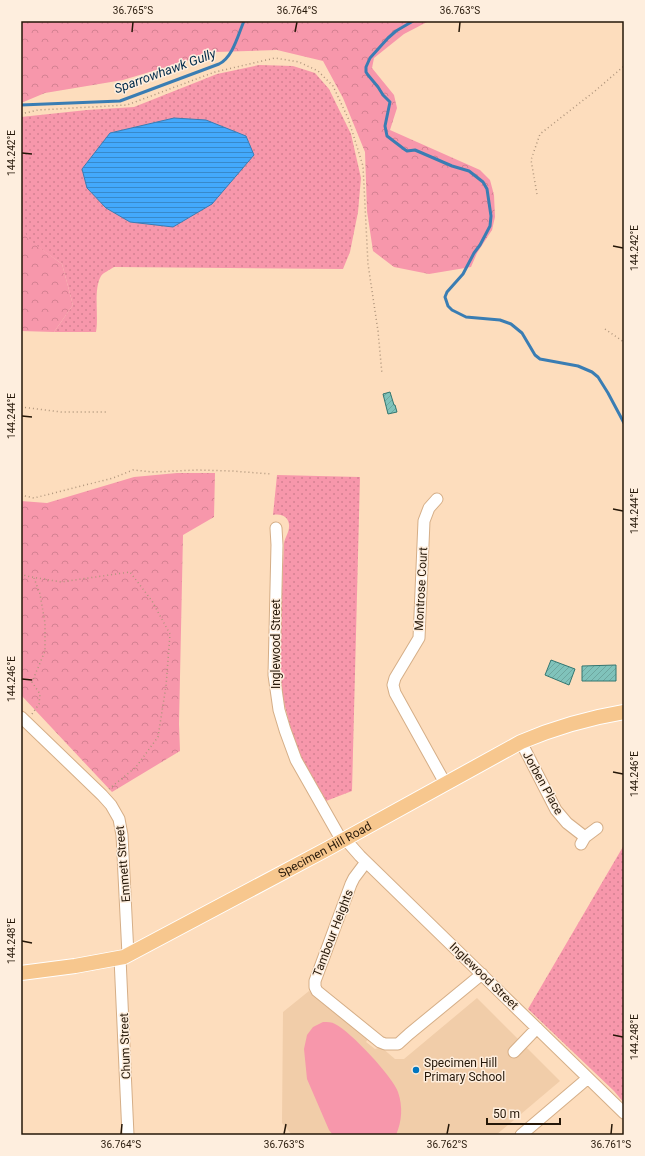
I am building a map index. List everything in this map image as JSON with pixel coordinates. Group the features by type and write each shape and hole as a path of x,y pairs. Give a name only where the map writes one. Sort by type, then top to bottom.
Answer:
{"main road":[{"name":"Specimen Hill Road","path":"21,973 75,966 124,956 344,840 521,742 547,731 593,717 624,712"}],"street":[{"name":"Montrose Court","path":"436,499 429,508 424,521 419,638 395,678 393,685 395,693 445,783"},
{"name":"Inglewood Street","path":"276,528 277,545 274,675 279,710 296,760 344,840 624,1113"},
{"name":"Emmett Street","path":"23,719 102,795 111,805 119,819 122,834 124,956"},
{"name":"Jorben Place","path":"521,742 556,810 567,823 583,840 598,828"},
{"name":"Tambour Heights","path":"366,862 351,884 315,981 317,991 380,1042 385,1044 398,1044 482,974"},
{"name":"Chum Street","path":"124,956 128,1135"},
{"path":"514,1052 537,1028"},
{"path":"521,1135 588,1078"}],"path":[{"path":"21,114 38,110 128,105 215,72 275,58 299,62 318,71 333,86 348,118 363,166 368,264 378,331 382,374"},
{"path":"537,194 531,160 540,134 624,66"},
{"path":"605,329 624,342"},
{"path":"21,407 61,412 108,412"},
{"path":"21,495 34,498 113,478 133,470 153,472 218,470 271,474"},
{"path":"21,573 26,576 62,582 130,572 152,601 170,634 166,686 158,737 136,767 102,795"},
{"path":"23,719 39,704 40,694 32,682 45,650 45,623 40,594 33,577"}],"shaded area":[{"name":"Specimen Hill Primary School","path":"309,991 368,1039 366,1042 375,1049 381,1047 395,1059 404,1059 477,998 560,1081 496,1135 292,1135 282,1123 283,1012"}],"green space":[{"path":"21,21 429,21 404,34 374,58 372,68 394,95 397,108 390,130 480,170 490,180 494,195 495,217 492,230 477,253 471,267 429,274 394,267 373,251 367,211 365,152 343,98 323,61 277,50 216,52 123,80 45,93 21,103"},
{"path":"259,65 293,66 315,73 329,89 351,134 361,178 358,212 350,252 343,269 114,267 101,276 97,288 96,332 54,332 73,305 62,264 27,239 21,223 21,117 134,107 217,74"},
{"path":"21,223 28,239 62,264 73,305 54,332 21,331"},
{"path":"177,473 215,473 214,517 183,535 179,724 180,751 112,792 21,695 21,501 47,503 134,477"},
{"path":"277,475 360,477 352,791 326,801 307,770 295,745 282,695 279,661 284,543 289,524 284,516 273,515"},
{"path":"624,845 624,1103 614,1091 528,1009"},
{"path":"323,1022 334,1023 350,1035 380,1066 394,1085 400,1098 401,1109 401,1119 396,1135 333,1135 329,1130 307,1079 304,1049 307,1035 313,1027"}],"water":[{"path":"174,118 206,120 246,136 254,155 212,204 173,227 130,222 106,208 87,188 82,169 110,133"}],"building":[{"path":"390,392 397,412 388,414 383,394"},
{"path":"551,660 575,669 569,685 545,675"},
{"path":"616,665 616,681 582,681 582,666"}],"waterway":[{"name":"Sparrowhawk Gully","path":"21,105 120,101 219,64 224,61 231,51 244,21"},
{"name":"Sparrowhawk Gully","path":"413,21 396,31 388,38 370,58 366,67 366,72 368,75 390,102 385,126 387,136 407,151 415,150 452,166 469,171 483,182 487,189 491,216 490,226 480,245 463,274 447,292 445,297 448,306 452,310 466,317 500,320 511,324 522,333 535,355 540,359 578,366 592,372 598,377 624,423"}],"place":[{"name":"Specimen Hill Primary School","path":"416,1070"}]}
